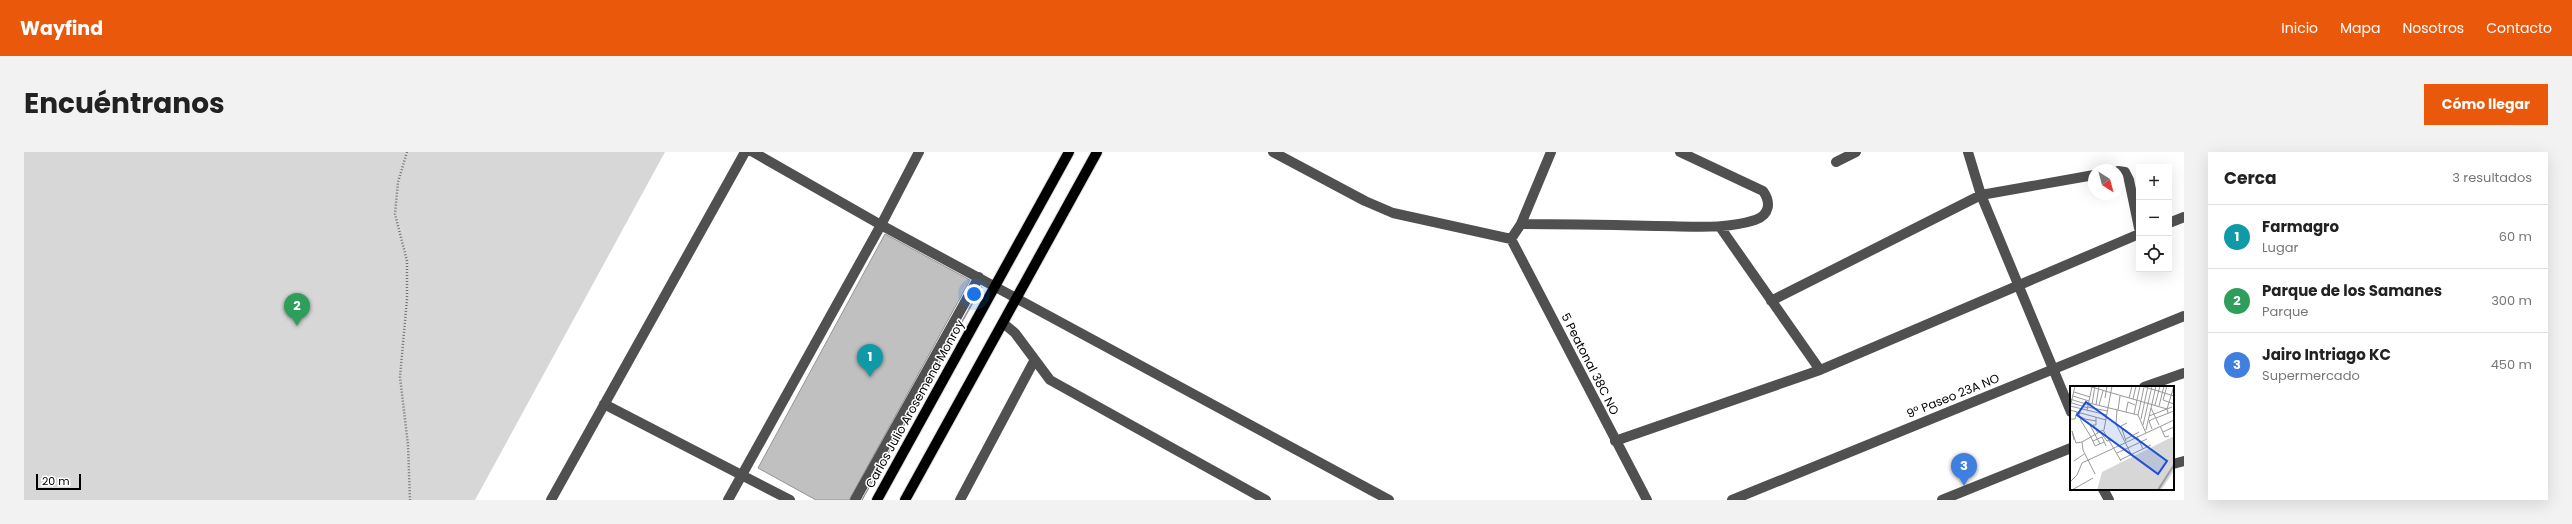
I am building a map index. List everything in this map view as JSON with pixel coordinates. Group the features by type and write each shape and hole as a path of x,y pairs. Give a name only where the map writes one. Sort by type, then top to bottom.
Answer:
{"main road":[{"name":"Carlos Julio Arosemena Monroy","path":"877,500 1070,152"},
{"path":"905,500 1097,152"}],"street":[{"path":"551,500 745,152"},
{"path":"753,152 881,225 1389,500"},
{"path":"728,500 881,225 919,152"},
{"path":"1273,152 1365,201 1393,213 1511,239 1521,224 1550,152"},
{"path":"1521,224 1720,227 1756,220 1764,214 1769,206 1768,198 1763,191 1680,152"},
{"path":"1836,162 1856,152"},
{"path":"1968,152 1981,195 2070,410"},
{"path":"2124,172 2129,180 2136,214"},
{"path":"1771,301 1981,195 2088,176"},
{"path":"2172,222 2184,217"},
{"path":"1720,227 1820,370"},
{"path":"1615,441 1820,370 2018,284 2136,235"},
{"name":"5 Peatonal 38C NO","path":"1511,239 1647,500"},
{"path":"855,500 979,277"},
{"name":"9º Paseo 23A NO","path":"1732,500 2184,316"},
{"path":"1003,323 1015,333 1034,361 1050,380 1266,500"},
{"path":"960,500 1034,361"},
{"path":"2147,386 2184,373"},
{"path":"604,404 790,500"},
{"path":"1942,500 2070,448"},
{"path":"2174,464 2184,461"},
{"path":"2103,490 2108,500"}],"path":[{"path":"407,152 398,182 395,214 407,261 407,299 400,378 408,445 410,500"}],"shaded area":[{"path":"24,152 665,152 475,500 24,500"}],"building":[{"path":"885,234 970,280 849,500 816,500 758,468"},
{"path":"981,287 982,287 862,500"}],"place":[{"name":"Parque de los Samanes","path":"297,326"},
{"name":"Farmagro","path":"870,377"},
{"name":"Jairo Intriago KC","path":"1964,486"}]}
